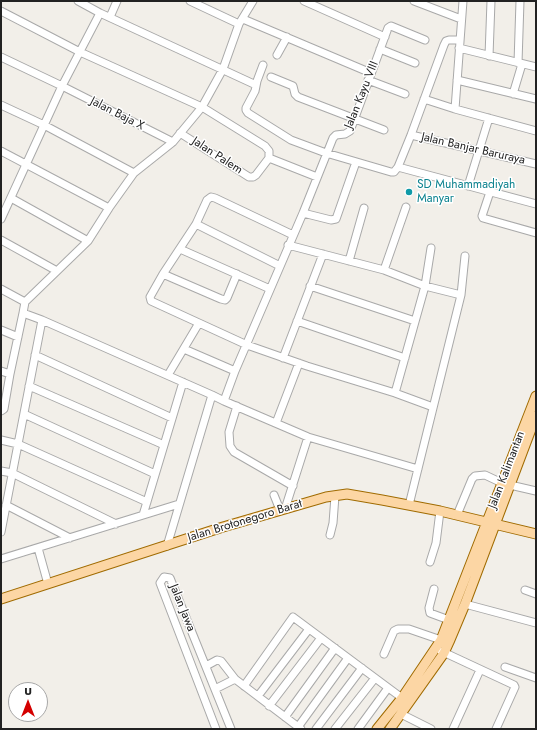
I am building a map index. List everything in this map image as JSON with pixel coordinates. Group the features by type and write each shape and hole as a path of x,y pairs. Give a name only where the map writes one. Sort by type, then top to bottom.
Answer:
{"main road":[{"name":"Jalan Kalimantan","path":"491,523 534,415 536,396"},
{"name":"Jalan Brotonegoro Barat","path":"1,599 282,510 326,497 346,494 457,514 536,534"},
{"path":"390,729 440,651 466,604 491,523"},
{"path":"378,729 440,651 441,640 491,523"}],"street":[{"path":"78,1 100,13 256,85"},
{"path":"110,17 117,1"},
{"path":"190,1 287,37 405,94"},
{"path":"1,411 4,409 25,302 88,241 134,173 173,142 202,107 223,69 241,21 254,1"},
{"path":"304,1 385,37"},
{"path":"414,1 461,19"},
{"path":"455,109 463,1"},
{"path":"489,56 491,1"},
{"path":"514,94 520,64 520,1"},
{"path":"1,10 80,52 202,107 265,146 269,151 269,158 316,177"},
{"path":"1,220 4,205 11,198 62,86 100,13"},
{"name":"Jalan Kayu VIII","path":"224,401 235,371 303,213 326,153 336,135 348,133 390,26 425,40"},
{"path":"277,55 287,37"},
{"path":"263,65 255,90 246,108 248,113 291,140 326,153 391,172 394,172 398,167 446,41 460,44 489,56 536,67"},
{"path":"380,49 415,63"},
{"name":"Jalan Baja X","path":"1,57 173,142"},
{"path":"271,77 293,86 296,95 384,130"},
{"path":"457,80 536,99"},
{"path":"424,99 536,131"},
{"path":"1,105 44,125 134,173"},
{"path":"468,186 489,118"},
{"name":"Jalan Palem","path":"180,133 249,177 256,175 269,158"},
{"name":"Jalan Banjar Baruraya","path":"411,134 536,164"},
{"path":"1,151 109,208"},
{"path":"303,213 330,220 338,218 356,162"},
{"path":"398,167 536,204"},
{"path":"490,192 483,218 536,232"},
{"path":"293,235 211,197 207,200 196,224 150,297 151,301 247,345 283,358 395,393 433,407"},
{"path":"11,198 88,241"},
{"path":"384,270 406,207"},
{"path":"349,261 364,208"},
{"path":"196,224 280,266"},
{"path":"1,240 57,271"},
{"path":"288,245 384,270 425,286 461,294"},
{"path":"395,393 425,286 431,248"},
{"path":"180,249 270,289"},
{"path":"283,358 323,254"},
{"path":"409,505 461,294 465,256"},
{"path":"164,274 224,300 227,298 237,274"},
{"path":"310,286 415,321"},
{"path":"1,289 25,302"},
{"path":"23,313 308,437 418,469"},
{"path":"1,532 5,502 42,320"},
{"path":"297,321 405,358"},
{"path":"168,375 199,323"},
{"path":"1,330 18,337"},
{"path":"184,349 235,371"},
{"path":"35,355 172,418"},
{"path":"276,423 299,363"},
{"path":"1,371 10,374"},
{"path":"143,515 183,382"},
{"path":"29,386 164,445"},
{"path":"167,546 212,395"},
{"path":"237,406 229,432 230,446 234,452 293,486"},
{"path":"24,414 156,474"},
{"path":"282,510 293,486 308,437"},
{"path":"1,440 18,444 147,502"},
{"path":"1,471 12,473 116,524"},
{"path":"457,514 472,479 475,476 485,476 506,484 536,491"},
{"path":"274,495 282,510"},
{"path":"330,535 333,523 335,496"},
{"path":"5,502 70,538"},
{"path":"1,560 179,504"},
{"path":"430,562 436,543 440,511"},
{"path":"38,548 48,584"},
{"name":"Jalan Jawa","path":"216,729 160,583 164,577 170,578 231,729"},
{"path":"434,589 429,608 430,613 449,620"},
{"path":"525,590 536,594"},
{"path":"466,604 536,622"},
{"path":"244,686 292,617 402,698"},
{"path":"258,696 309,629"},
{"path":"384,654 394,631 398,629 409,629 441,640"},
{"path":"269,706 321,638"},
{"path":"284,717 335,648"},
{"path":"440,651 514,684 515,687 496,729"},
{"path":"196,678 216,660 221,661 235,679 299,728 348,658"},
{"path":"505,667 536,678"},
{"path":"316,729 362,668"},
{"path":"453,729 480,670"},
{"path":"335,729 375,678"},
{"path":"215,689 235,679"},
{"path":"358,729 388,688"},
{"path":"401,714 431,729"}],"place":[{"name":"SD Muhammadiyah Manyar","path":"409,192"}]}
